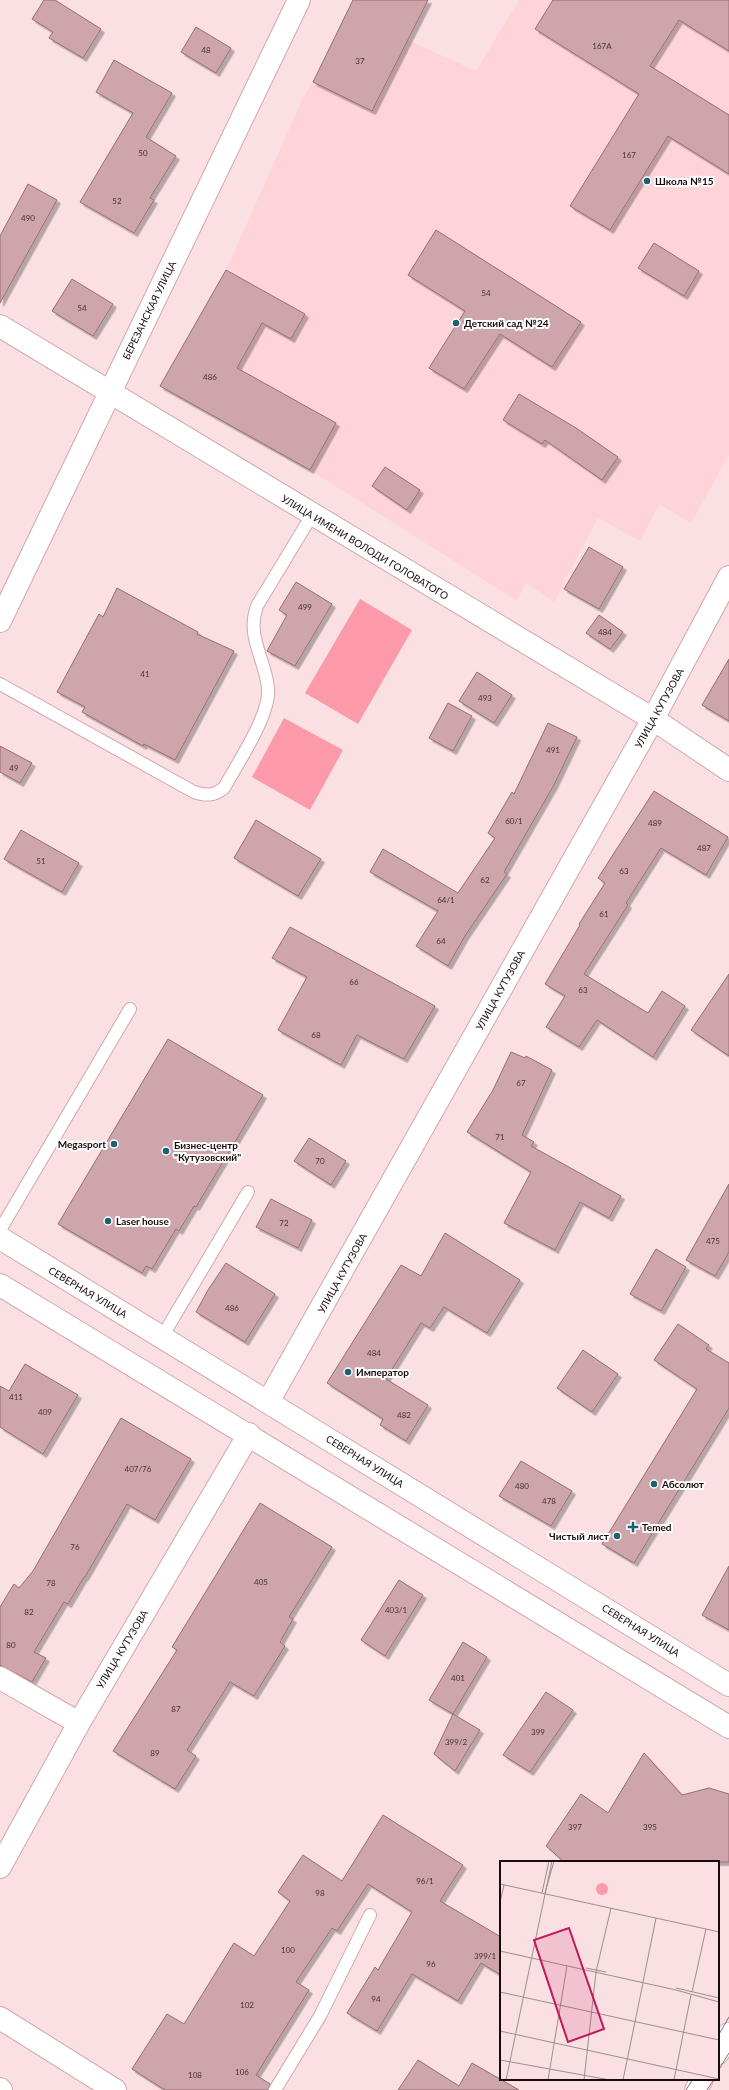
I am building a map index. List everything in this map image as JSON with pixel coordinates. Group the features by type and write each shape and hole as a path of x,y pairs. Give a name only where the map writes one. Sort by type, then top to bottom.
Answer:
{"street":[{"name":"БЕРЕЗАНСКАЯ УЛИЦА","path":"0,621 299,0"},
{"name":"УЛИЦА ИМЕНИ ВОЛОДИ ГОЛОВАТОГО","path":"0,326 653,719 729,770"},
{"name":"УЛИЦА КУТУЗОВА","path":"268,1402 653,719 729,577"},
{"name":"СЕВЕРНАЯ УЛИЦА","path":"0,1238 729,1685"},
{"path":"0,1285 249,1434 729,1727"},
{"name":"УЛИЦА КУТУЗОВА","path":"0,1867 79,1723 249,1434"},
{"path":"0,1678 79,1723"},
{"path":"0,2018 115,2090"},
{"path":"696,2090 701,2080"}],"lane":[{"path":"0,684 194,792 211,795 218,792 224,788 260,723 268,703 268,689 252,628 256,611 312,515"},
{"path":"0,1230 130,1009"},
{"path":"162,1337 248,1192"},
{"path":"275,2090 320,2016 370,1915"}],"shaded area":[{"name":"Детский сад №24","path":"519,0 729,0 729,455 691,523 659,504 640,541 598,518 554,602 526,583 517,601 310,470 160,387 226,270 303,98 313,82 372,111 408,40 476,71"},
{"path":"360,599 412,630 358,724 305,693"},
{"path":"284,718 343,750 310,810 252,777"}],"building":[{"path":"44,0 55,0 101,29 83,58 49,38 53,32 32,19"},
{"path":"353,0 428,0 372,111 313,82"},
{"path":"553,0 729,0 729,51 679,20 650,66 729,115 729,174 668,136 610,230 570,206 639,94 535,29"},
{"path":"196,27 231,48 216,73 181,52"},
{"path":"114,60 172,93 146,137 176,156 150,198 154,200 134,233 80,202 133,113 96,92"},
{"path":"28,184 57,200 0,303 0,236"},
{"path":"436,230 581,322 552,367 500,334 464,389 429,368 465,311 408,275"},
{"path":"654,243 699,271 684,296 638,268"},
{"path":"226,270 305,314 291,339 262,323 237,368 336,423 310,470 160,386"},
{"path":"72,279 113,304 93,336 52,311"},
{"path":"519,394 576,428 618,457 602,480 545,440 542,444 503,420"},
{"path":"385,467 420,490 407,510 372,486"},
{"path":"589,547 623,567 599,609 564,589"},
{"path":"296,582 332,604 295,666 267,651 287,615 279,610"},
{"path":"117,588 198,632 197,634 234,651 175,760 144,744 143,746 82,712 85,707 57,692 99,614 103,617"},
{"path":"599,615 623,632 610,649 586,633"},
{"path":"729,659 729,721 702,705"},
{"path":"477,672 512,695 494,723 459,701"},
{"path":"448,703 472,716 453,751 429,738"},
{"path":"548,723 577,737 554,785 504,872 507,874 465,936 448,966 416,946 438,911 370,872 383,849 458,893 495,838 488,833 512,792 514,794"},
{"path":"0,746 32,763 20,783 0,772"},
{"path":"654,791 728,837 706,875 661,848 626,903 628,905 584,974 648,1013 662,991 685,1006 653,1057 597,1020 579,1047 546,1027 565,996 545,984 580,925 579,924 605,883 598,878"},
{"path":"256,820 321,859 298,896 234,858"},
{"path":"21,830 79,863 62,892 4,859"},
{"path":"290,927 435,1006 404,1059 357,1035 341,1065 278,1030 307,977 272,958"},
{"path":"729,974 729,1056 691,1030"},
{"name":"Бизнес-центр \"Кутузовский\"","path":"168,1039 263,1095 196,1207 194,1206 179,1231 176,1229 152,1269 146,1266 142,1273 58,1224"},
{"path":"511,1052 525,1058 526,1056 552,1070 522,1135 534,1142 531,1146 621,1196 609,1218 580,1202 555,1250 504,1223 531,1172 467,1132 493,1090"},
{"path":"309,1138 346,1161 331,1185 294,1161"},
{"path":"729,1184 729,1252 715,1276 686,1260"},
{"path":"271,1199 312,1220 298,1248 256,1227"},
{"path":"445,1233 520,1280 487,1333 444,1307 430,1328 421,1323 386,1379 428,1405 406,1441 380,1425 383,1419 327,1383 401,1265 421,1276"},
{"path":"656,1249 686,1267 661,1311 630,1294"},
{"path":"226,1263 275,1294 245,1342 196,1312 208,1290"},
{"path":"678,1324 709,1345 706,1349 729,1363 729,1408 634,1563 602,1544 697,1389 654,1360"},
{"path":"583,1350 618,1374 592,1412 557,1388"},
{"path":"25,1364 78,1395 43,1454 0,1427 0,1386 9,1391"},
{"path":"121,1418 191,1459 155,1520 127,1504 85,1577 68,1604 64,1602 34,1652 46,1658 32,1682 0,1665 0,1607 14,1584 19,1588 33,1571"},
{"path":"521,1461 572,1491 551,1526 499,1496"},
{"path":"260,1503 332,1547 289,1617 293,1619 280,1642 285,1646 254,1696 230,1682 187,1750 196,1756 175,1789 113,1751 177,1650 172,1647"},
{"path":"729,1566 729,1630 702,1615"},
{"path":"399,1580 423,1595 385,1656 361,1640"},
{"path":"463,1642 487,1657 453,1714 429,1700"},
{"path":"546,1692 573,1710 530,1772 503,1755"},
{"path":"453,1714 480,1730 455,1771 434,1754"},
{"path":"644,1753 682,1795 709,1788 729,1794 729,1862 563,1861 546,1846 581,1794 608,1813"},
{"path":"383,1815 463,1865 440,1901 500,1936 500,1974 481,1963 458,2001 412,1974 377,2031 347,2013 375,1967 378,1970 412,1912 368,1884 337,1931 332,1928 296,1982 309,1990 256,2075 270,2084 268,2090 165,2090 132,2069 167,2014 184,2024 234,1943 254,1956 290,1901 278,1892 303,1855 342,1881"},
{"path":"418,2060 459,2086 472,2063 519,2090 398,2090"}],"tram line":[{"path":"719,2034 729,2017"},
{"path":"719,2069 729,2053"},
{"path":"686,2090 692,2080"},
{"path":"707,2090 713,2080"}],"place":[{"name":"Школа №15","path":"647,181"},
{"name":"Детский сад №24","path":"456,323"},
{"name":"Megasport","path":"114,1144"},
{"name":"Бизнес-центр \"Кутузовский\"","path":"166,1151"},
{"name":"Laser house","path":"108,1221"},
{"name":"Император","path":"348,1372"},
{"name":"Абсолют","path":"654,1484"},
{"name":"Temed","path":"633,1527"},
{"name":"Чистый лист","path":"617,1536"}]}
